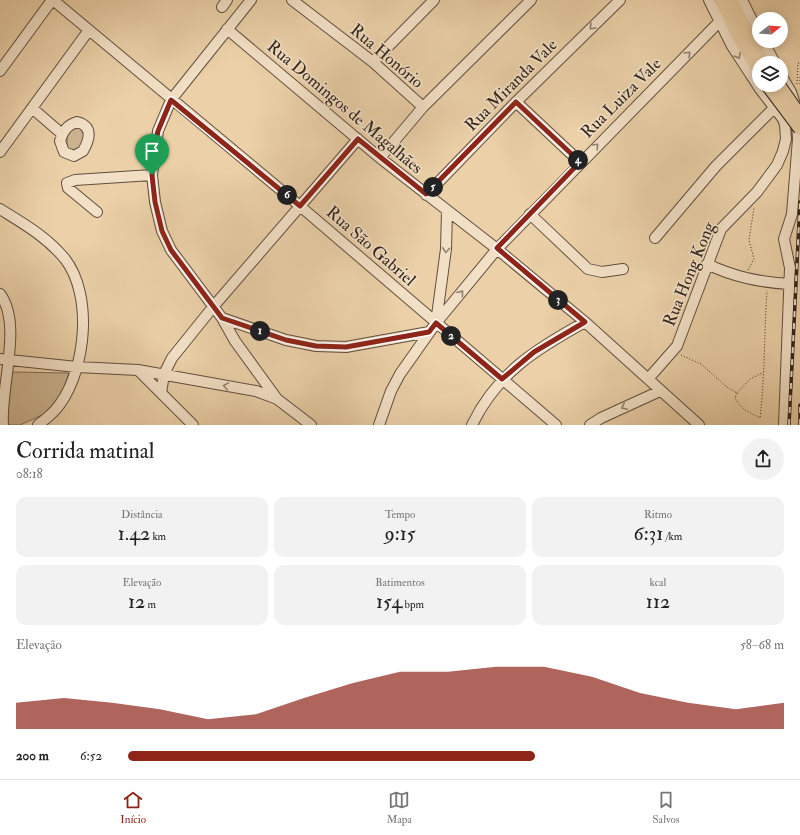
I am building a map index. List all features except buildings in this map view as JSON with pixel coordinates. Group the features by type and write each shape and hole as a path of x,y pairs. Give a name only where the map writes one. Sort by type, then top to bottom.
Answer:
{"main road":[{"path":"721,0 737,34 752,60"},
{"path":"731,0 760,56"},
{"path":"768,92 800,129"},
{"path":"784,92 797,110"}],"street":[{"name":"Rua São Gabriel","path":"52,0 300,206 556,425"},
{"path":"0,71 52,0"},
{"path":"251,0 171,100 158,131 152,175 155,202 162,231 171,250 222,318 235,341 259,372 277,399"},
{"name":"Rua Honório","path":"292,0 373,62 423,107"},
{"path":"373,62 434,0"},
{"path":"380,158 423,107 531,0"},
{"name":"Rua Miranda Vale","path":"426,194 516,102 620,0"},
{"path":"709,0 719,22 742,63 752,74"},
{"path":"742,0 752,20"},
{"name":"Rua Luiza Vale","path":"379,425 391,391 400,374 429,332 497,248 719,22"},
{"name":"Rua Domingos de Magalhães","path":"227,29 380,158 497,248 585,322 699,425"},
{"path":"0,152 89,30"},
{"path":"784,425 790,268 784,239 792,214 798,139 797,110 793,96 788,87"},
{"path":"766,92 774,108 783,119 790,116 797,110"},
{"path":"516,102 580,162"},
{"path":"32,108 62,134"},
{"path":"655,238 716,166 774,108"},
{"name":"Rua Hong Kong","path":"648,379 673,352 681,337 707,264 721,230 757,192 777,165 783,151 786,132 783,119"},
{"path":"161,393 164,374 172,358 213,307 358,139"},
{"path":"97,212 68,188 66,183 74,180 152,175"},
{"path":"0,209 38,232 66,260 73,274 79,292 83,313 82,335 77,367 60,404 50,416 38,425"},
{"path":"436,323 446,249 448,211"},
{"path":"530,214 588,269 602,272 623,269"},
{"path":"707,264 744,278 789,284"},
{"path":"0,294 5,301 10,322 3,360 1,407 3,425"},
{"path":"222,318 286,340 316,346 346,347 429,332"},
{"path":"472,425 479,410 502,379 534,352 585,322"},
{"path":"3,360 77,367 138,370 251,390 277,399 311,425"},
{"path":"138,370 192,425"},
{"path":"251,390 258,381 259,372"},
{"path":"153,384 164,374"},
{"path":"590,425 601,418 660,391"}],"path":[{"path":"791,81 796,85 798,63 800,63"},
{"path":"800,77 800,86"},
{"path":"744,278 754,259 749,240 757,192"},
{"path":"762,372 750,379 735,398 738,403 760,418 763,389 762,372 767,282"},
{"path":"673,352 701,364 727,387 738,393"}],"shaded area":[{"path":"80,128 85,137 82,151 76,153 67,150 67,130"},
{"path":"11,372 69,373 58,404 42,415 20,425 7,425"}],"railway":[{"path":"789,425 800,202"},
{"path":"800,405 800,425"}],"route":[{"path":"171,100 300,206 358,139 426,194 516,102 580,162 497,248 585,322 534,352 502,379 436,323 429,332 346,347 316,346 286,340 222,318 171,250 162,231 155,202 152,175 153,155 158,131 171,100"}]}
